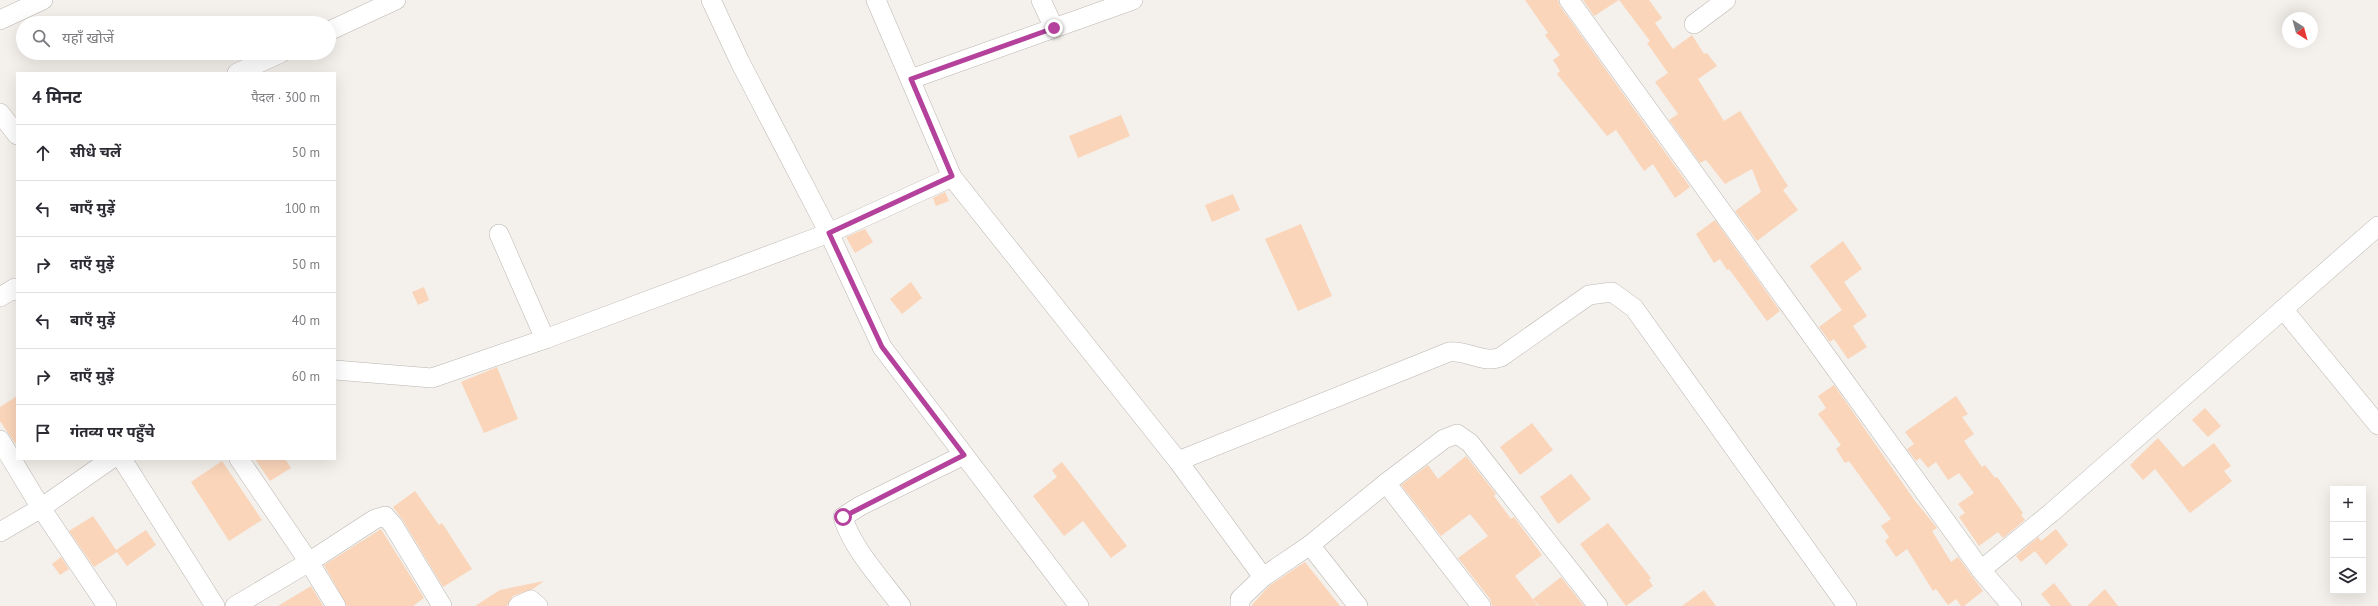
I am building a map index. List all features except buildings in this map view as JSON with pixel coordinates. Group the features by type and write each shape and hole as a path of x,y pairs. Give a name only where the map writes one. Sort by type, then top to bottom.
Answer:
{"street":[{"path":"0,20 43,0"},
{"path":"336,28 396,0"},
{"path":"711,0 740,62 829,233 882,347 1079,606"},
{"path":"876,0 952,176 1178,461 1263,577"},
{"path":"1040,0 1054,28"},
{"path":"911,79 1133,0"},
{"path":"1568,0 1981,570 2012,606"},
{"path":"1694,24 1726,0"},
{"path":"239,72 266,60"},
{"path":"0,113 16,134"},
{"path":"336,370 432,378 545,339 829,233 952,176"},
{"path":"1981,570 2051,513 2378,226"},
{"path":"499,234 545,339"},
{"path":"0,297 15,288 16,290"},
{"path":"1178,461 1449,352 1458,351 1492,361 1501,357 1589,295 1612,292 1634,308 1847,606"},
{"path":"2283,309 2378,425"},
{"path":"1240,606 1240,599 1263,577 1310,545 1386,483 1444,439 1457,434 1470,443 1598,606"},
{"path":"0,440 41,508 107,606"},
{"path":"901,606 856,545 846,529 843,517 964,455"},
{"path":"0,532 41,508 110,460"},
{"path":"123,460 215,606"},
{"path":"240,460 309,562 336,606"},
{"path":"1386,483 1481,606"},
{"path":"235,606 309,562 375,519 385,516 393,525 442,606"},
{"path":"1310,545 1358,606"},
{"path":"518,606 531,600 538,606"}],"route":[{"path":"843,517 860,506 964,455 882,347 829,233 952,176 911,79 1054,28"}]}
